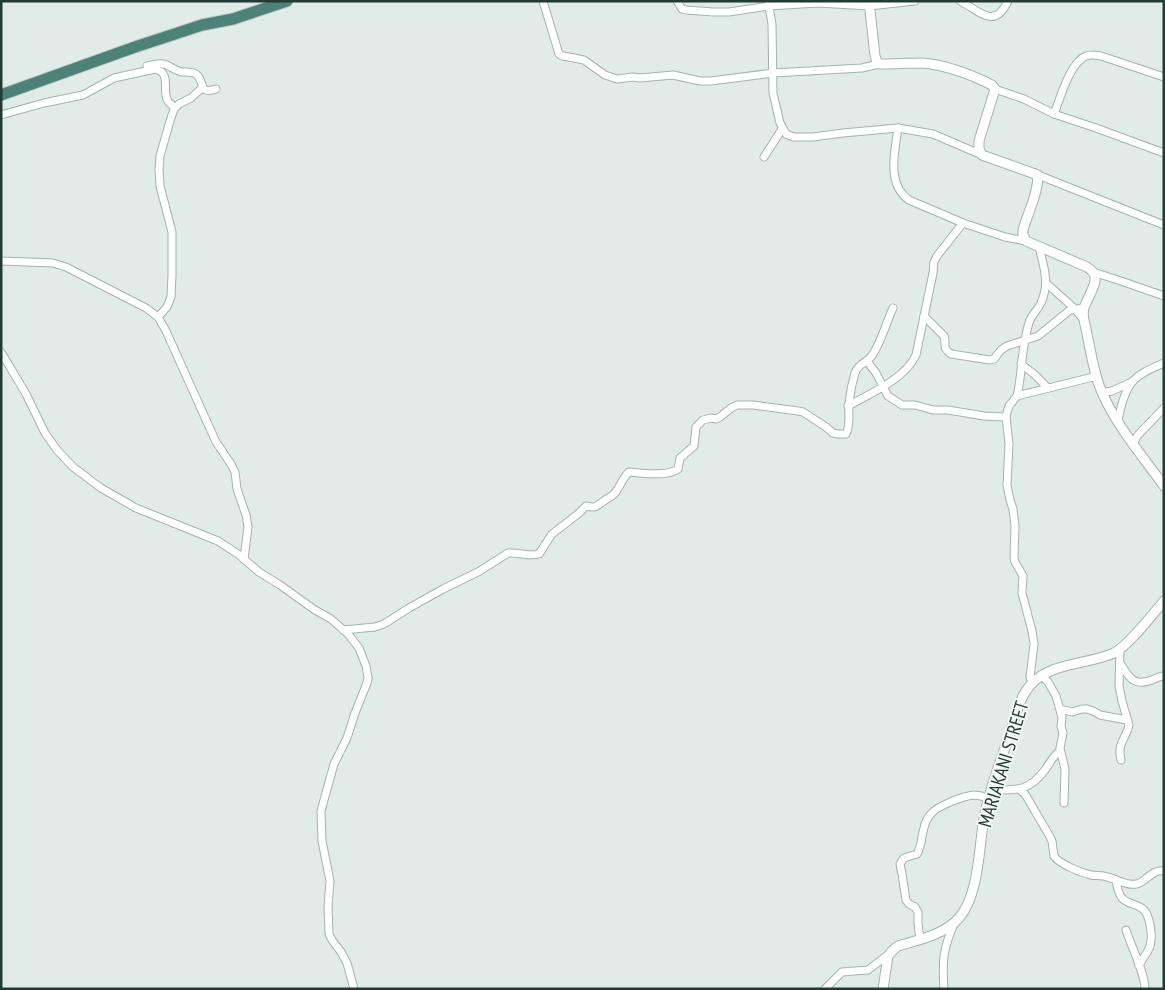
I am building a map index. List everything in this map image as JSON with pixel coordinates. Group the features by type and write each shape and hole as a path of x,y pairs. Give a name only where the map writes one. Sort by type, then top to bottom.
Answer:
{"highway":[{"path":"1,95 135,47 202,25 233,19 287,1"}],"street":[{"path":"543,1 559,54 584,60 605,75 617,80 633,77 673,75 700,81 711,81 773,73 862,68 879,64 922,63 954,69 1054,114 1164,153"},
{"path":"677,1 682,9 713,12 729,12 769,3 869,4 915,1"},
{"path":"960,1 983,15 994,16 1002,11 1008,1"},
{"path":"769,3 772,24 773,93 775,107 782,129 786,134 806,137 898,128 933,134 982,155 1164,224"},
{"path":"869,4 875,56 879,64"},
{"path":"1054,114 1072,71 1085,56 1091,54 1101,56 1164,77"},
{"path":"1,115 83,95 126,71 161,63 176,70 197,74 203,87 208,90 216,89"},
{"path":"114,78 158,69 165,79 166,99 172,106 176,107"},
{"path":"158,317 167,307 172,286 172,232 160,186 160,156 173,111 203,87"},
{"path":"982,155 979,149 979,141 995,89"},
{"path":"898,128 894,156 894,175 904,196 963,223 1039,247 1087,267 1093,272 1096,277 1095,283 1084,308 1084,320 1102,393 1118,422 1164,486"},
{"path":"764,158 774,139 782,129"},
{"path":"1026,242 1023,230 1035,194 1038,175"},
{"path":"848,406 883,387 913,362 934,262 963,223"},
{"path":"1032,683 1030,677 1034,644 1022,594 1024,576 1014,558 1016,526 1007,485 1009,444 1006,411 1016,396 1020,384 1025,339 1031,318 1041,303 1046,283 1046,274 1039,247"},
{"path":"1,261 53,263 66,267 146,308 158,317 216,442 235,472 237,489 248,527 244,559"},
{"path":"1093,272 1164,296"},
{"path":"1046,283 1074,308 1084,320"},
{"path":"344,630 375,627 384,624 442,589 478,572 508,553 539,554 552,534 586,506 599,505 610,498 629,472 670,473 675,471 679,466 680,458 694,446 696,426 703,420 720,417 734,406 753,405 802,412 833,433 845,434 848,428 849,396 856,372 858,367 871,358 881,341 893,308"},
{"path":"924,316 943,334 945,348 951,354 992,360 1003,348 1038,336 1067,312 1074,308 1084,308"},
{"path":"1,352 50,440 73,467 101,488 136,508 218,541 238,554 259,572 330,619 344,630 359,648 366,666 367,683 355,712 348,738 334,764 321,811 322,841 330,881 328,906 329,934 347,963 354,989"},
{"path":"867,361 876,373 888,396 902,405 915,405 932,410 948,410 984,416 1006,417"},
{"path":"1102,393 1112,391 1133,381 1142,374 1164,363"},
{"path":"1022,364 1048,388"},
{"path":"1016,396 1097,376"},
{"path":"1118,422 1121,407 1133,381"},
{"path":"1134,445 1135,440 1164,408"},
{"name":"MARIAKANI STREET","path":"888,956 898,946 937,934 954,923 962,914 970,898 977,870 983,823 990,794 1019,704 1032,683 1041,675 1070,664 1106,656 1120,649 1164,601"},
{"path":"1120,649 1119,686 1129,725 1129,729 1120,746 1121,760"},
{"path":"1119,661 1128,676 1137,682 1164,676"},
{"path":"1041,675 1054,691 1062,717 1061,726 1063,733 1060,751 1065,769 1064,803"},
{"path":"1060,709 1072,712 1082,708 1100,715 1127,720"},
{"path":"920,939 918,912 905,898 900,864 906,857 917,854 921,847 923,830 931,814 940,807 967,796 1020,790 1037,779 1060,751"},
{"path":"1020,790 1025,794 1049,835 1056,859 1088,874 1104,876 1128,884 1140,882 1160,870 1164,871"},
{"path":"1116,880 1118,892 1122,899 1142,908 1146,913 1150,926 1152,940 1150,948 1139,966"},
{"path":"944,989 942,969 944,948 954,923"},
{"path":"1126,930 1145,984 1145,989"},
{"path":"825,989 842,972 868,970 888,956"},
{"path":"883,989 888,956"}]}
